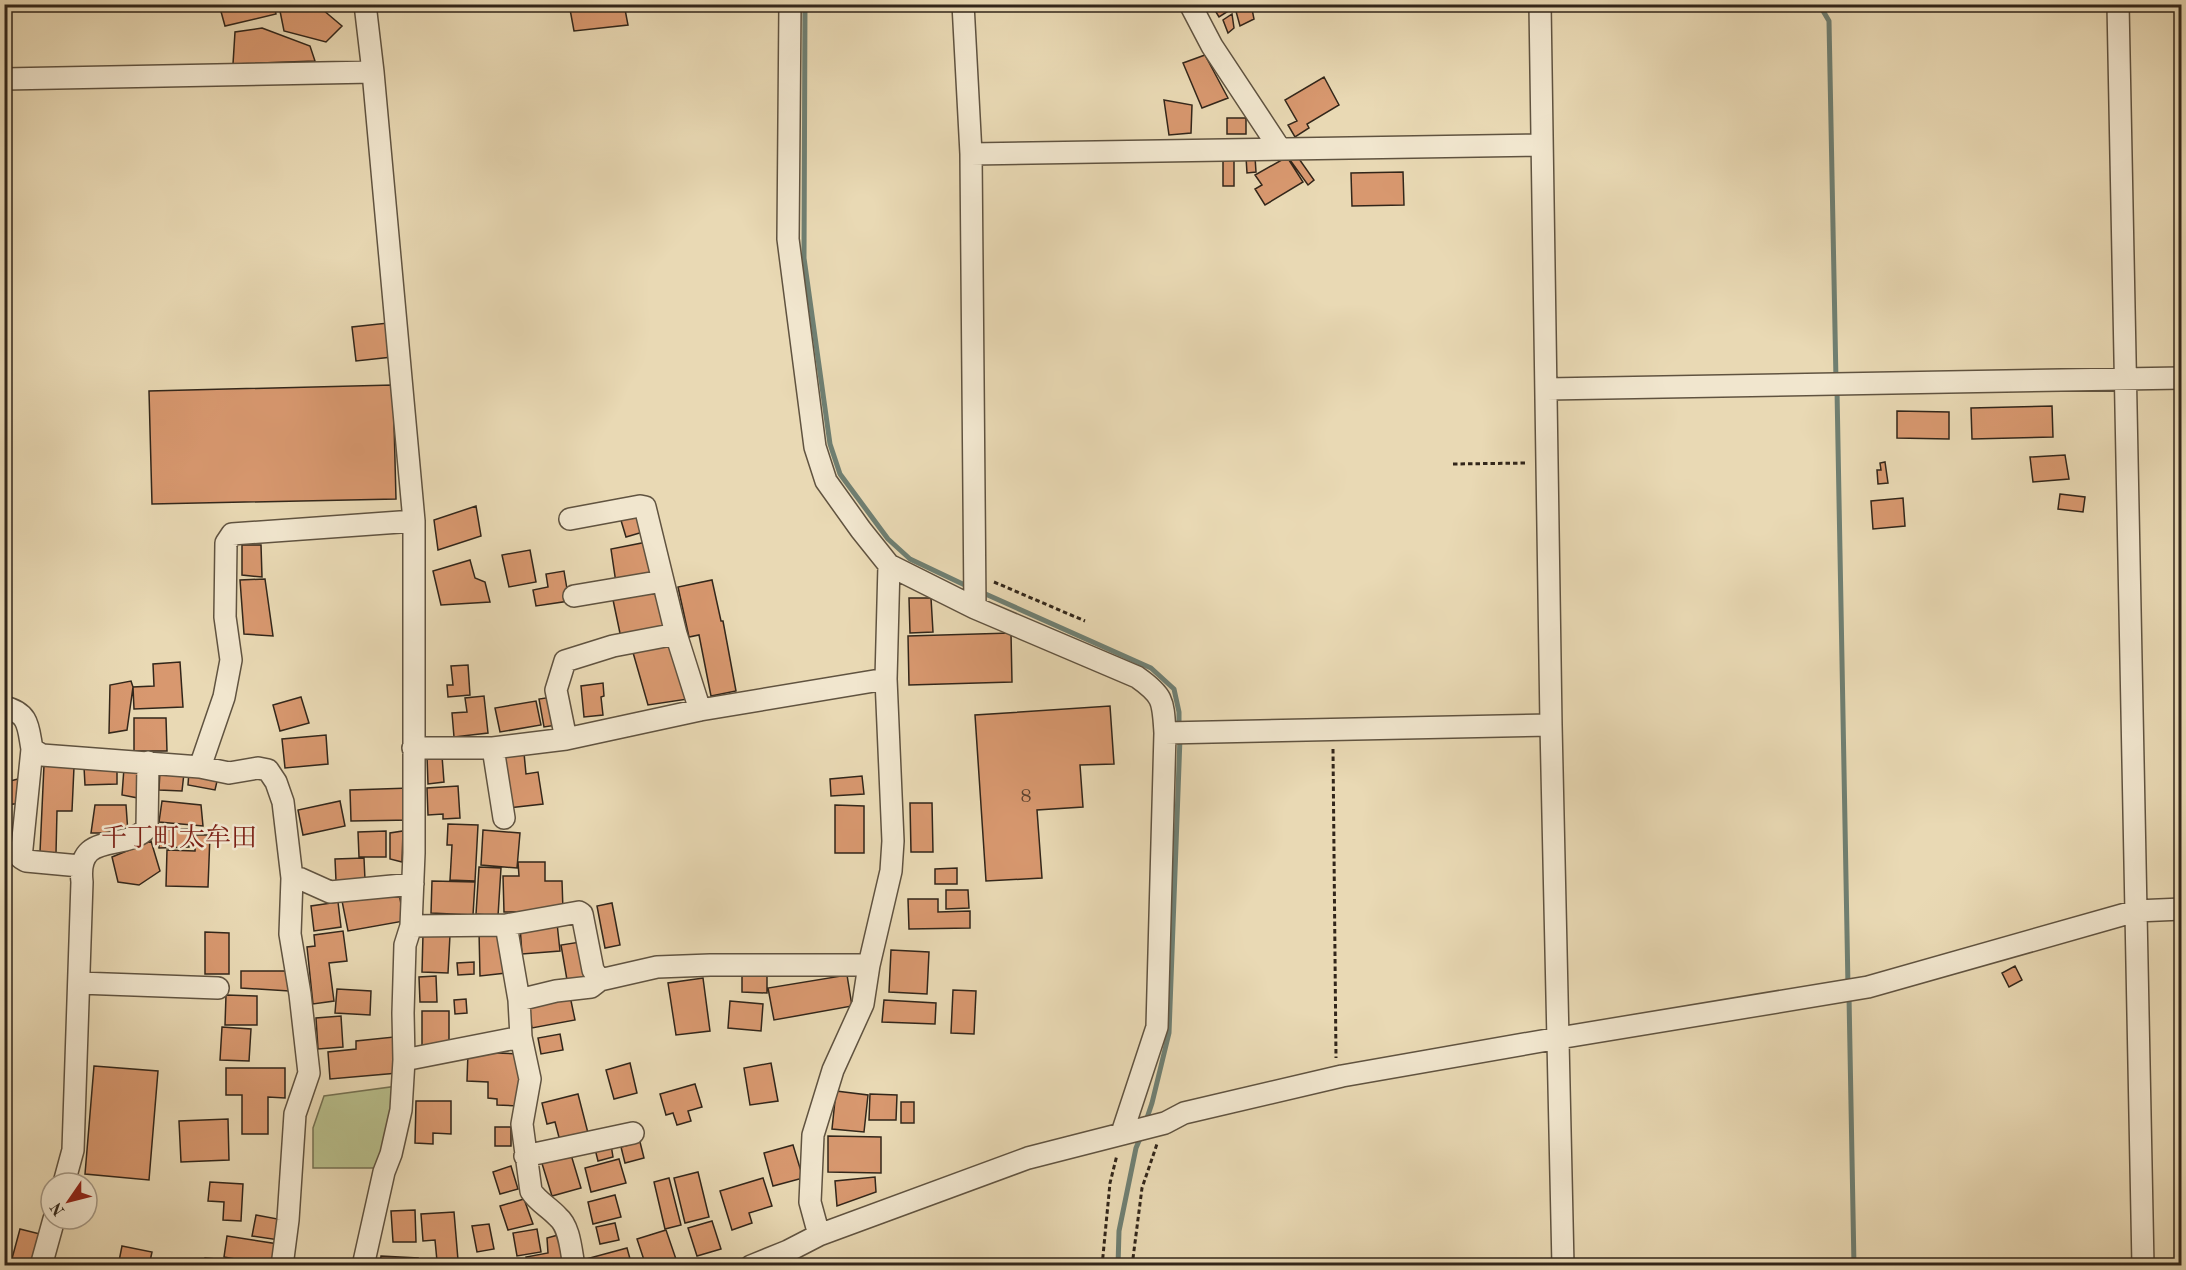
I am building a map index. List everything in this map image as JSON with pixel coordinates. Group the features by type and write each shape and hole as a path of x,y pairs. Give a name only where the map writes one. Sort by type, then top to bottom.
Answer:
{"street":[{"path":"363,1266 384,1172 391,1155 401,1110 405,945 411,926 413,884 414,521 365,4"},
{"path":"789,4 788,239 815,447 826,481 889,565 1137,677 1154,689 1175,733 1157,1027 1125,1132"},
{"path":"963,4 971,154 975,603"},
{"path":"1190,4 1212,46 1280,149"},
{"path":"1540,4 1551,725 1563,1266"},
{"path":"2118,4 2143,1266"},
{"path":"4,79 373,72"},
{"path":"971,154 1542,145"},
{"path":"1547,388 2181,378"},
{"path":"570,519 645,507 676,634 700,710"},
{"path":"200,767 224,697 231,660 225,616 226,543 232,534 414,521"},
{"path":"819,1235 810,1202 813,1135 833,1070 863,1004 869,965 891,871 894,841 886,679 889,565"},
{"path":"574,596 663,581"},
{"path":"566,739 556,690 565,661 613,646 676,634"},
{"path":"413,748 493,748 566,739 700,710 886,679"},
{"path":"4,707 14,710 26,719 32,749 21,858 26,861 80,866"},
{"path":"1175,733 1551,725"},
{"path":"493,748 504,818"},
{"path":"32,749 42,755 200,767 229,773 258,768 268,770 276,782 283,802 292,878 290,934 309,1073 295,1114 288,1220 282,1266"},
{"path":"67,1171 73,1150 82,882 80,866 87,854 97,846 141,835 147,828 148,762"},
{"path":"292,878 301,879 330,892 413,884"},
{"path":"754,1265 819,1235 1028,1158 1160,1124 1184,1113 1336,1077 1868,987 2136,911 2181,909"},
{"path":"411,926 506,925 579,912 582,914 593,970 600,980"},
{"path":"506,925 519,1000 521,1036 530,1079 522,1124 531,1191 536,1199 560,1218 566,1230 574,1266"},
{"path":"519,1000 556,991 591,987 600,980 657,967 710,964 869,965"},
{"path":"79,983 219,988"},
{"path":"404,1060 521,1036"},
{"path":"525,1156 633,1132"},
{"path":"40,1266 50,1231"}],"path":[{"path":"1453,464 1548,463"},
{"path":"975,576 1085,621"},
{"path":"1333,729 1336,1077"},
{"path":"1132,1266 1142,1188 1160,1124"},
{"path":"1102,1266 1110,1183 1125,1132"}],"green space":[{"path":"398,1086 382,1168 313,1168 313,1128 324,1096"}],"building":[{"path":"235,4 274,4 276,14 225,26 220,8"},
{"path":"316,4 342,26 326,42 284,31 280,11"},
{"path":"569,4 624,4 628,25 574,31"},
{"path":"1211,4 1230,4 1233,8 1219,17"},
{"path":"1234,4 1251,4 1254,19 1240,26"},
{"path":"1232,14 1234,28 1228,33 1223,20"},
{"path":"262,28 310,46 315,61 233,64 235,32"},
{"path":"1205,55 1228,98 1202,108 1183,63"},
{"path":"1324,77 1339,105 1307,124 1309,128 1295,137 1288,125 1297,121 1285,100"},
{"path":"1164,100 1192,105 1191,133 1169,135"},
{"path":"1227,118 1246,118 1246,134 1227,134"},
{"path":"1297,156 1314,180 1308,185 1290,160"},
{"path":"1246,157 1255,157 1256,172 1247,173"},
{"path":"1287,157 1303,182 1265,205 1255,189 1262,185 1255,175"},
{"path":"1223,158 1234,158 1234,186 1223,186"},
{"path":"1403,172 1404,205 1352,206 1351,173"},
{"path":"388,323 392,357 356,361 352,327"},
{"path":"393,385 396,499 152,504 149,391"},
{"path":"2052,406 2053,437 1972,439 1971,408"},
{"path":"1897,411 1949,412 1949,439 1897,438"},
{"path":"2065,455 2069,479 2033,482 2030,457"},
{"path":"1885,462 1888,483 1878,484 1877,470 1881,470 1880,463"},
{"path":"2060,494 2085,497 2083,512 2058,509"},
{"path":"1903,498 1905,526 1873,529 1871,501"},
{"path":"476,506 481,536 438,550 434,520"},
{"path":"638,513 643,532 626,537 620,517"},
{"path":"647,542 654,575 616,583 611,549"},
{"path":"242,545 261,545 262,577 242,575"},
{"path":"530,550 536,582 509,587 502,555"},
{"path":"470,560 475,578 485,582 490,602 441,605 433,571"},
{"path":"564,571 569,601 536,606 533,590 548,587 546,574"},
{"path":"265,579 273,636 244,634 240,580"},
{"path":"712,580 721,621 723,621 736,691 711,696 699,635 689,637 678,587"},
{"path":"658,588 668,629 621,638 612,595"},
{"path":"909,598 931,598 933,632 910,633"},
{"path":"1011,633 1012,682 909,685 908,636"},
{"path":"672,640 688,699 648,705 632,649"},
{"path":"180,662 183,707 134,709 133,687 154,686 153,664"},
{"path":"468,665 470,695 448,697 447,685 453,685 451,666"},
{"path":"131,681 133,687 127,730 109,733 110,685"},
{"path":"603,683 604,696 601,697 603,715 584,717 581,686"},
{"path":"484,696 488,733 454,737 452,713 467,712 465,698"},
{"path":"301,697 309,723 280,731 273,705"},
{"path":"552,697 557,725 544,727 539,699"},
{"path":"536,701 541,725 500,732 495,708"},
{"path":"1110,706 1114,764 1080,765 1083,807 1037,810 1042,878 986,881 975,715"},
{"path":"134,718 166,718 167,751 134,751"},
{"path":"326,735 328,764 285,768 282,739"},
{"path":"524,753 526,774 538,772 543,804 507,808 501,757"},
{"path":"427,756 442,756 444,782 428,784"},
{"path":"44,765 74,767 72,811 57,811 56,853 40,852"},
{"path":"84,767 117,769 117,784 85,785"},
{"path":"124,768 139,769 138,798 122,795"},
{"path":"160,770 184,773 182,791 159,790"},
{"path":"189,771 218,777 215,790 188,785"},
{"path":"862,776 864,794 831,796 830,779"},
{"path":"22,778 24,803 4,805 6,782"},
{"path":"458,786 460,818 443,819 443,814 428,815 427,788"},
{"path":"410,788 411,820 351,821 350,790"},
{"path":"162,801 201,805 203,826 159,822"},
{"path":"340,801 345,826 303,835 298,810"},
{"path":"910,803 932,803 933,852 911,852"},
{"path":"95,805 126,805 128,833 91,833"},
{"path":"835,805 864,806 864,853 835,853"},
{"path":"448,824 478,825 475,881 450,880 452,845 447,845"},
{"path":"188,829 189,847 159,848 158,830"},
{"path":"483,830 520,833 517,868 481,865"},
{"path":"386,831 386,857 359,857 358,832"},
{"path":"403,831 402,862 390,859 390,833"},
{"path":"196,835 210,835 208,887 166,886 167,850 195,851"},
{"path":"151,841 160,871 139,885 118,882 112,857"},
{"path":"364,858 365,880 336,881 335,859"},
{"path":"518,862 545,862 545,881 562,881 563,911 504,912 503,876 519,876"},
{"path":"479,867 501,868 498,916 476,914"},
{"path":"957,868 957,884 935,884 935,869"},
{"path":"432,881 475,882 473,915 431,913"},
{"path":"946,890 968,890 969,908 946,909"},
{"path":"399,893 404,921 348,931 341,896"},
{"path":"908,899 938,899 938,912 970,911 970,928 909,929"},
{"path":"338,902 341,927 314,931 311,906"},
{"path":"612,903 620,945 605,948 597,906"},
{"path":"557,923 560,951 522,954 520,926"},
{"path":"343,931 347,961 329,963 334,1001 313,1004 307,947 315,946 314,935"},
{"path":"479,931 501,931 506,973 480,976"},
{"path":"205,932 229,933 229,974 205,974"},
{"path":"423,934 450,935 448,973 422,972"},
{"path":"580,942 585,978 567,980 561,945"},
{"path":"891,950 929,952 927,994 889,992"},
{"path":"474,962 474,974 458,975 457,963"},
{"path":"2015,966 2022,980 2009,987 2002,973"},
{"path":"241,971 289,971 289,991 241,988"},
{"path":"742,971 767,972 767,993 742,992"},
{"path":"847,975 852,1006 774,1020 768,988"},
{"path":"436,976 437,1002 420,1002 419,977"},
{"path":"703,978 710,1031 676,1035 668,983"},
{"path":"337,989 371,991 370,1015 335,1013"},
{"path":"953,990 976,991 974,1034 951,1033"},
{"path":"226,995 257,996 257,1025 225,1025"},
{"path":"570,996 575,1020 532,1028 527,1004"},
{"path":"466,999 467,1013 455,1014 454,1000"},
{"path":"884,1000 936,1003 935,1024 882,1022"},
{"path":"730,1001 763,1004 761,1031 728,1028"},
{"path":"422,1011 449,1011 449,1046 422,1047"},
{"path":"341,1016 343,1047 318,1049 316,1018"},
{"path":"222,1027 251,1029 249,1061 220,1060"},
{"path":"560,1034 563,1050 541,1054 538,1038"},
{"path":"394,1037 398,1073 330,1079 328,1052 356,1049 356,1041"},
{"path":"468,1052 524,1054 518,1106 497,1105 497,1099 488,1098 488,1082 467,1081"},
{"path":"630,1063 637,1093 614,1099 606,1070"},
{"path":"771,1063 778,1101 750,1105 744,1068"},
{"path":"94,1066 158,1071 149,1180 99,1175 99,1171 85,1171"},
{"path":"226,1068 285,1068 285,1098 268,1097 268,1134 242,1134 242,1095 226,1095"},
{"path":"695,1084 702,1107 688,1111 691,1121 677,1125 673,1113 666,1115 660,1094"},
{"path":"836,1091 868,1095 864,1132 832,1129"},
{"path":"578,1094 588,1133 560,1141 555,1122 547,1124 542,1103"},
{"path":"870,1094 897,1095 896,1120 869,1120"},
{"path":"416,1101 451,1101 451,1134 433,1133 433,1144 415,1143"},
{"path":"901,1102 914,1102 914,1123 901,1123"},
{"path":"228,1119 229,1160 181,1162 179,1121"},
{"path":"495,1127 511,1127 511,1146 495,1146"},
{"path":"828,1136 881,1137 881,1173 828,1172"},
{"path":"640,1142 644,1158 625,1163 621,1147"},
{"path":"611,1145 613,1157 598,1161 595,1149"},
{"path":"793,1145 803,1178 773,1186 764,1153"},
{"path":"569,1148 581,1188 552,1196 540,1157"},
{"path":"619,1159 626,1183 591,1192 585,1168"},
{"path":"511,1166 518,1189 500,1194 493,1172"},
{"path":"698,1172 709,1217 685,1223 674,1178"},
{"path":"875,1177 876,1192 837,1206 835,1181"},
{"path":"669,1178 681,1225 665,1229 654,1182"},
{"path":"763,1178 772,1206 749,1213 752,1223 732,1230 720,1191"},
{"path":"210,1182 243,1184 241,1221 223,1220 224,1202 208,1201"},
{"path":"615,1195 621,1217 593,1224 588,1202"},
{"path":"524,1199 533,1224 508,1230 500,1206"},
{"path":"415,1210 416,1242 393,1242 391,1211"},
{"path":"454,1212 458,1260 437,1261 435,1240 423,1241 421,1214"},
{"path":"256,1215 283,1220 279,1240 252,1236"},
{"path":"712,1221 721,1249 697,1256 688,1228"},
{"path":"615,1223 619,1240 600,1244 596,1227"},
{"path":"489,1224 494,1249 477,1252 472,1226"},
{"path":"20,1229 44,1235 36,1266 10,1266"},
{"path":"537,1229 541,1252 517,1256 513,1233"},
{"path":"666,1230 677,1262 667,1266 646,1266 637,1239"},
{"path":"558,1235 565,1266 528,1266 526,1257 548,1253 547,1238"},
{"path":"227,1236 278,1244 275,1266 224,1257"},
{"path":"122,1246 152,1252 149,1266 118,1266"},
{"path":"627,1248 632,1266 587,1266 586,1259"},
{"path":"381,1256 418,1258 417,1266 380,1266"},
{"path":"205,1258 251,1262 251,1266 204,1266"}],"waterway":[{"path":"805,4 804,258 830,444 840,474 888,539 910,559 969,587"},
{"path":"1819,4 1829,21 1836,381"},
{"path":"1837,390 1848,987"},
{"path":"981,592 1151,668 1174,689 1179,712 1179,729"},
{"path":"1146,1121 1169,1033 1180,738"},
{"path":"1849,996 1854,1266"},
{"path":"1118,1266 1119,1231 1136,1148 1141,1136"}],"district":[{"name":"千丁町太牟田","path":"179,839"}]}
